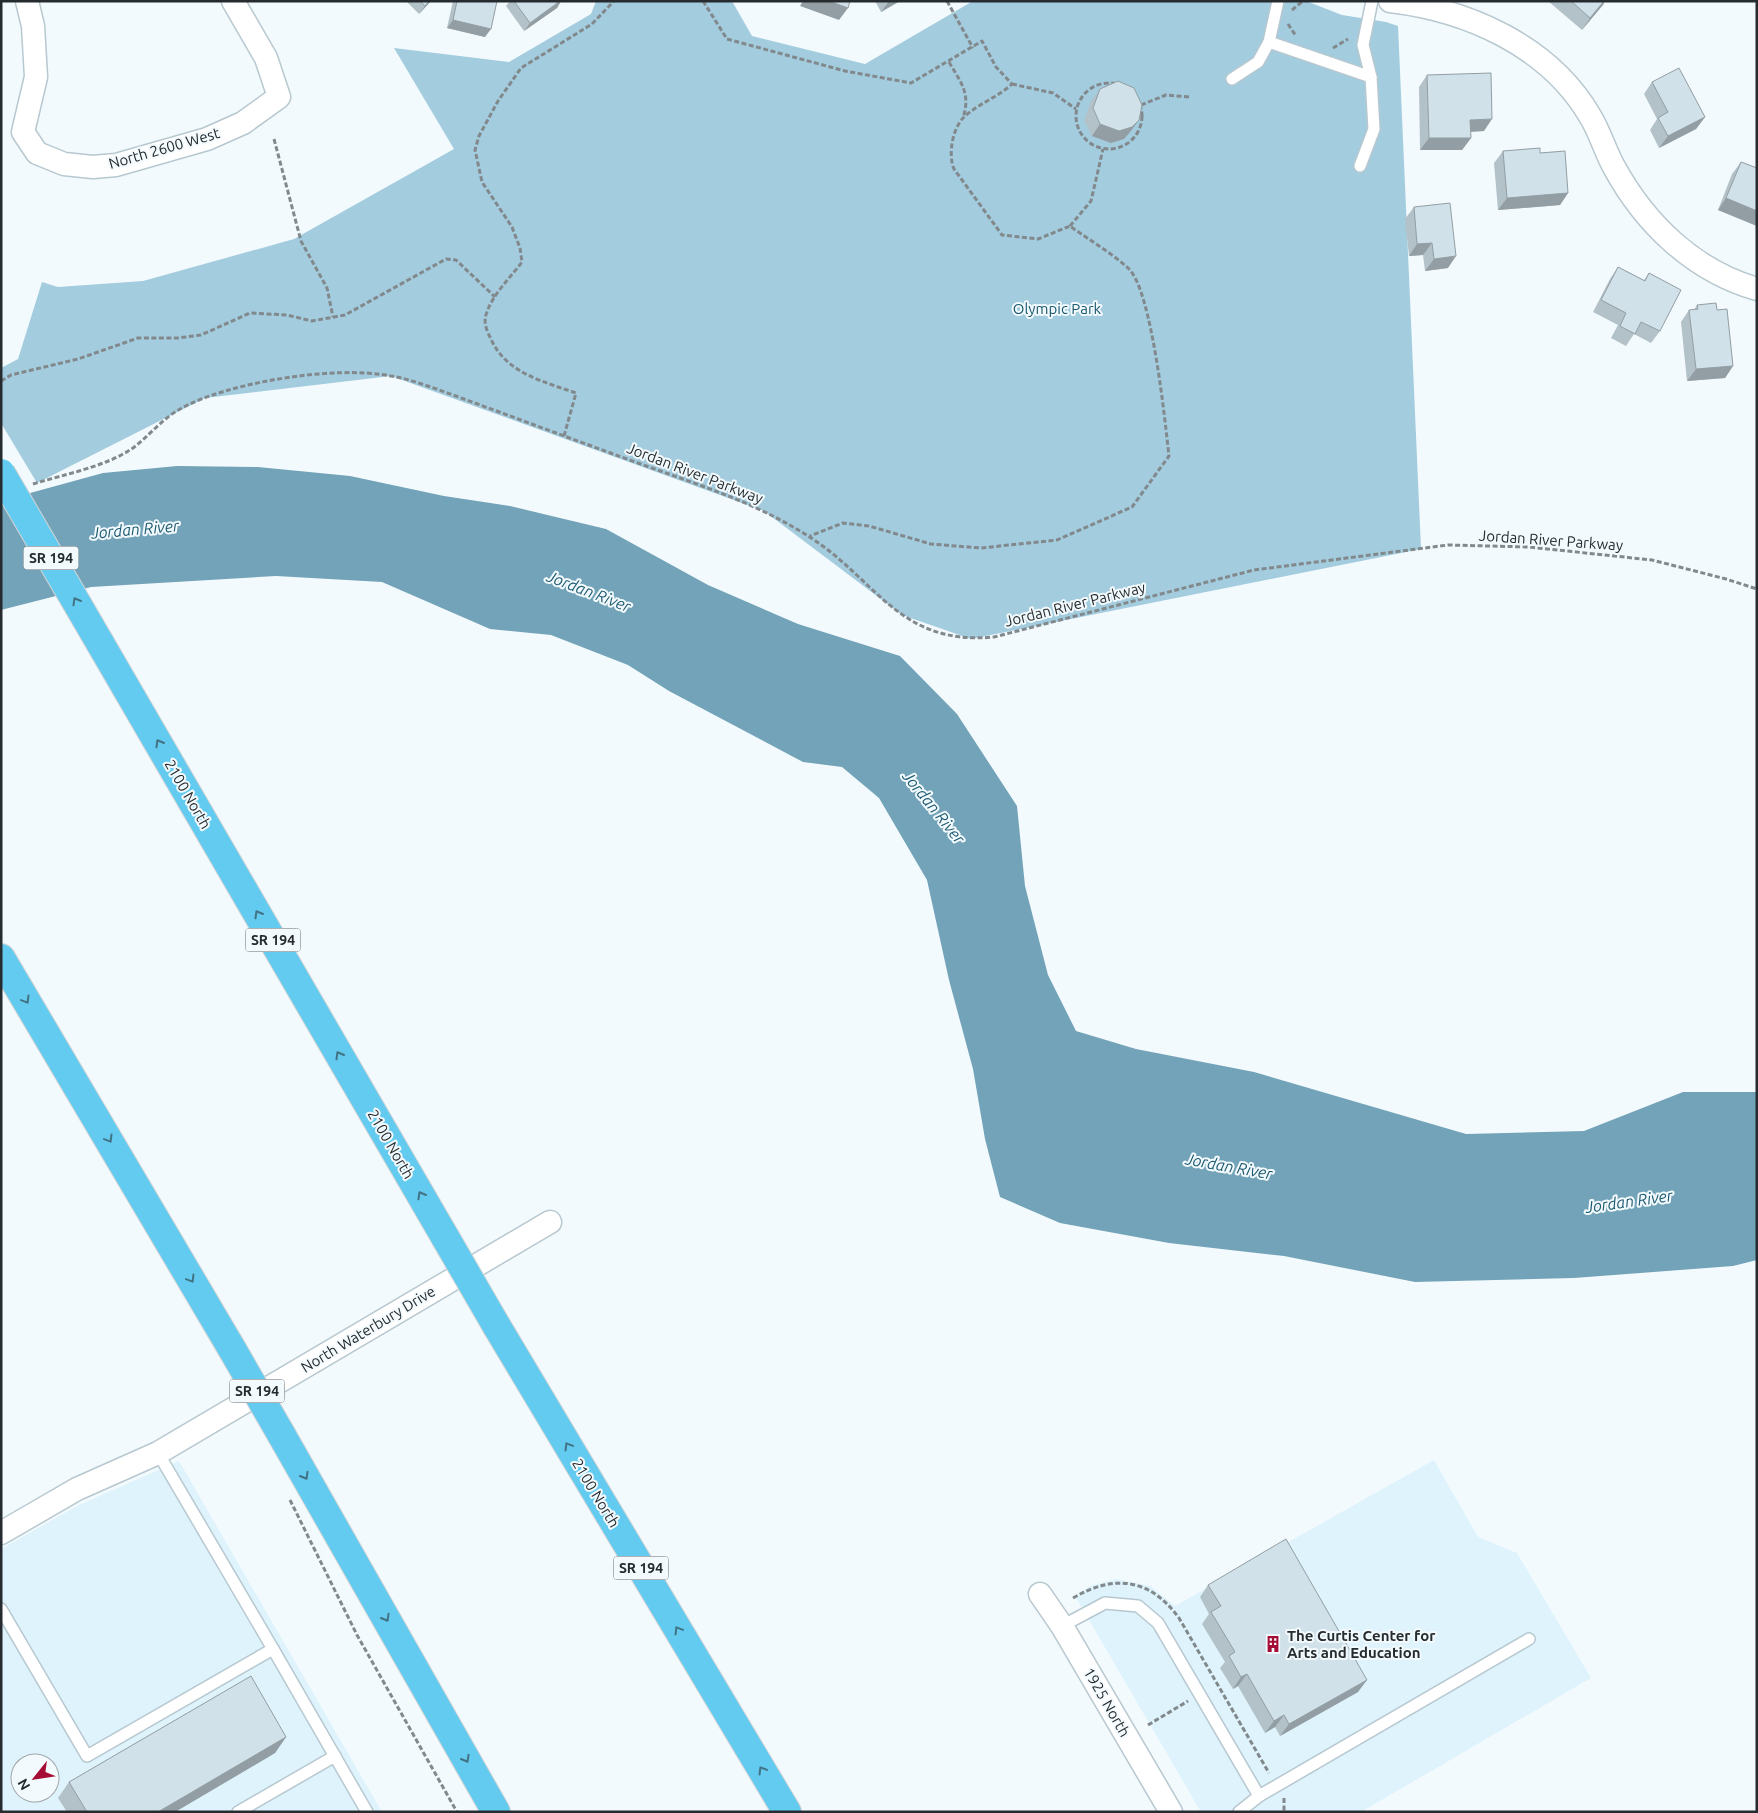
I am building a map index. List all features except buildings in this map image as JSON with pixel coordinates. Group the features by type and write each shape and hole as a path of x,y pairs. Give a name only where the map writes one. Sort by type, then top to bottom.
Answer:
{"highway":[{"name":"2100 North","path":"1,473 496,1325 786,1812"},
{"name":"SR 194","path":"1,958 232,1349 496,1812"}],"street":[{"name":"North 2600 West","path":"27,1 34,26 36,77 23,132 37,153 64,164 93,167 116,165 207,139 243,123 279,97 266,58 233,1"},
{"path":"1390,1 1448,12 1495,30 1538,57 1571,91 1590,116 1614,167 1632,198 1661,233 1703,266 1740,284 1757,289"},
{"name":"North Waterbury Drive","path":"1,1533 77,1489 158,1453 550,1222"},
{"name":"1925 North","path":"1040,1594 1062,1626 1171,1812"}],"lane":[{"path":"1232,79 1258,62 1269,42 1278,1"},
{"path":"1360,166 1374,129 1371,76 1363,45 1372,1"},
{"path":"1269,42 1371,76"},
{"path":"158,1453 367,1812"},
{"path":"1062,1626 1105,1603 1138,1606 1158,1623 1259,1796"},
{"path":"1,1609 87,1756 273,1649"},
{"path":"1239,1812 1259,1796 1529,1639"},
{"path":"238,1812 335,1756"}],"path":[{"path":"564,436 576,393 528,376 509,364 496,351 484,320 487,310 495,297 522,262 520,248 512,227 482,182 475,150 479,136 498,101 521,68 592,24 614,1"},
{"path":"704,1 727,39 791,58 845,71 911,83 982,41 996,67 1012,84 1052,93 1076,109"},
{"path":"947,1 973,48"},
{"path":"1303,1 1296,5 1288,16 1288,25 1296,36 1304,39"},
{"path":"1327,46 1334,48 1347,41 1350,35"},
{"path":"949,62 966,90 967,106 954,136 950,159 964,184 1002,235 1038,239 1070,226 1091,201 1104,149"},
{"path":"1118,83 1136,95 1141,105 1143,116 1141,128 1135,138 1126,145 1115,149 1104,149 1085,139 1076,120 1076,109 1087,90 1097,84 1118,83"},
{"path":"963,118 1001,94 1012,84"},
{"path":"1141,105 1166,95 1189,97"},
{"path":"274,139 301,241 326,288 333,317"},
{"path":"809,536 843,523 869,526 931,544 981,548 1057,540 1132,507 1169,456 1162,386 1142,294 1131,270 1070,226"},
{"path":"1,380 11,375 78,359 138,338 178,338 201,335 250,313 287,315 312,321 345,315 446,259 456,260 495,297"},
{"name":"Jordan River Parkway","path":"28,486 100,464 120,455 134,447 155,427 179,410 225,390 340,372 391,376 431,387 753,505 809,536 902,615 935,633 971,639 994,636 1254,570 1448,545 1529,547 1652,560 1726,579 1757,590"},
{"path":"286,1492 314,1552 357,1635 457,1812"},
{"path":"1148,1725 1189,1701"},
{"path":"1284,1798 1284,1812"}],"shaded area":[{"path":"1434,1460 1478,1537 1517,1553 1591,1678 1361,1812 1201,1812 1075,1596 1090,1586 1116,1579 1150,1586 1175,1606"},
{"path":"179,1461 382,1812 1,1812 1,1549 79,1505"}],"green space":[{"name":"Olympic Park","path":"596,1 732,1 752,36 865,64 973,1 1306,1 1342,15 1386,22 1398,26 1421,549 971,639 902,615 764,511 391,376 205,398 37,483 1,423 1,368 18,359 42,282 58,287 143,281 294,239 454,149 394,48 509,62 591,14"}],"water":[{"name":"Jordan River","path":"177,466 258,467 350,476 444,496 510,506 606,529 708,585 798,624 900,656 957,714 1017,806 1025,886 1048,975 1076,1031 1136,1049 1254,1072 1466,1134 1584,1131 1683,1092 1757,1092 1757,1260 1733,1266 1574,1278 1415,1282 1284,1256 1169,1243 1060,1223 1000,1197 985,1139 973,1069 949,980 927,880 879,798 842,767 803,762 669,691 628,665 551,635 490,629 382,582 276,576 91,587 1,610 1,501 103,473"}],"place":[{"name":"The Curtis Center for Arts and Education","path":"1273,1644"}]}
